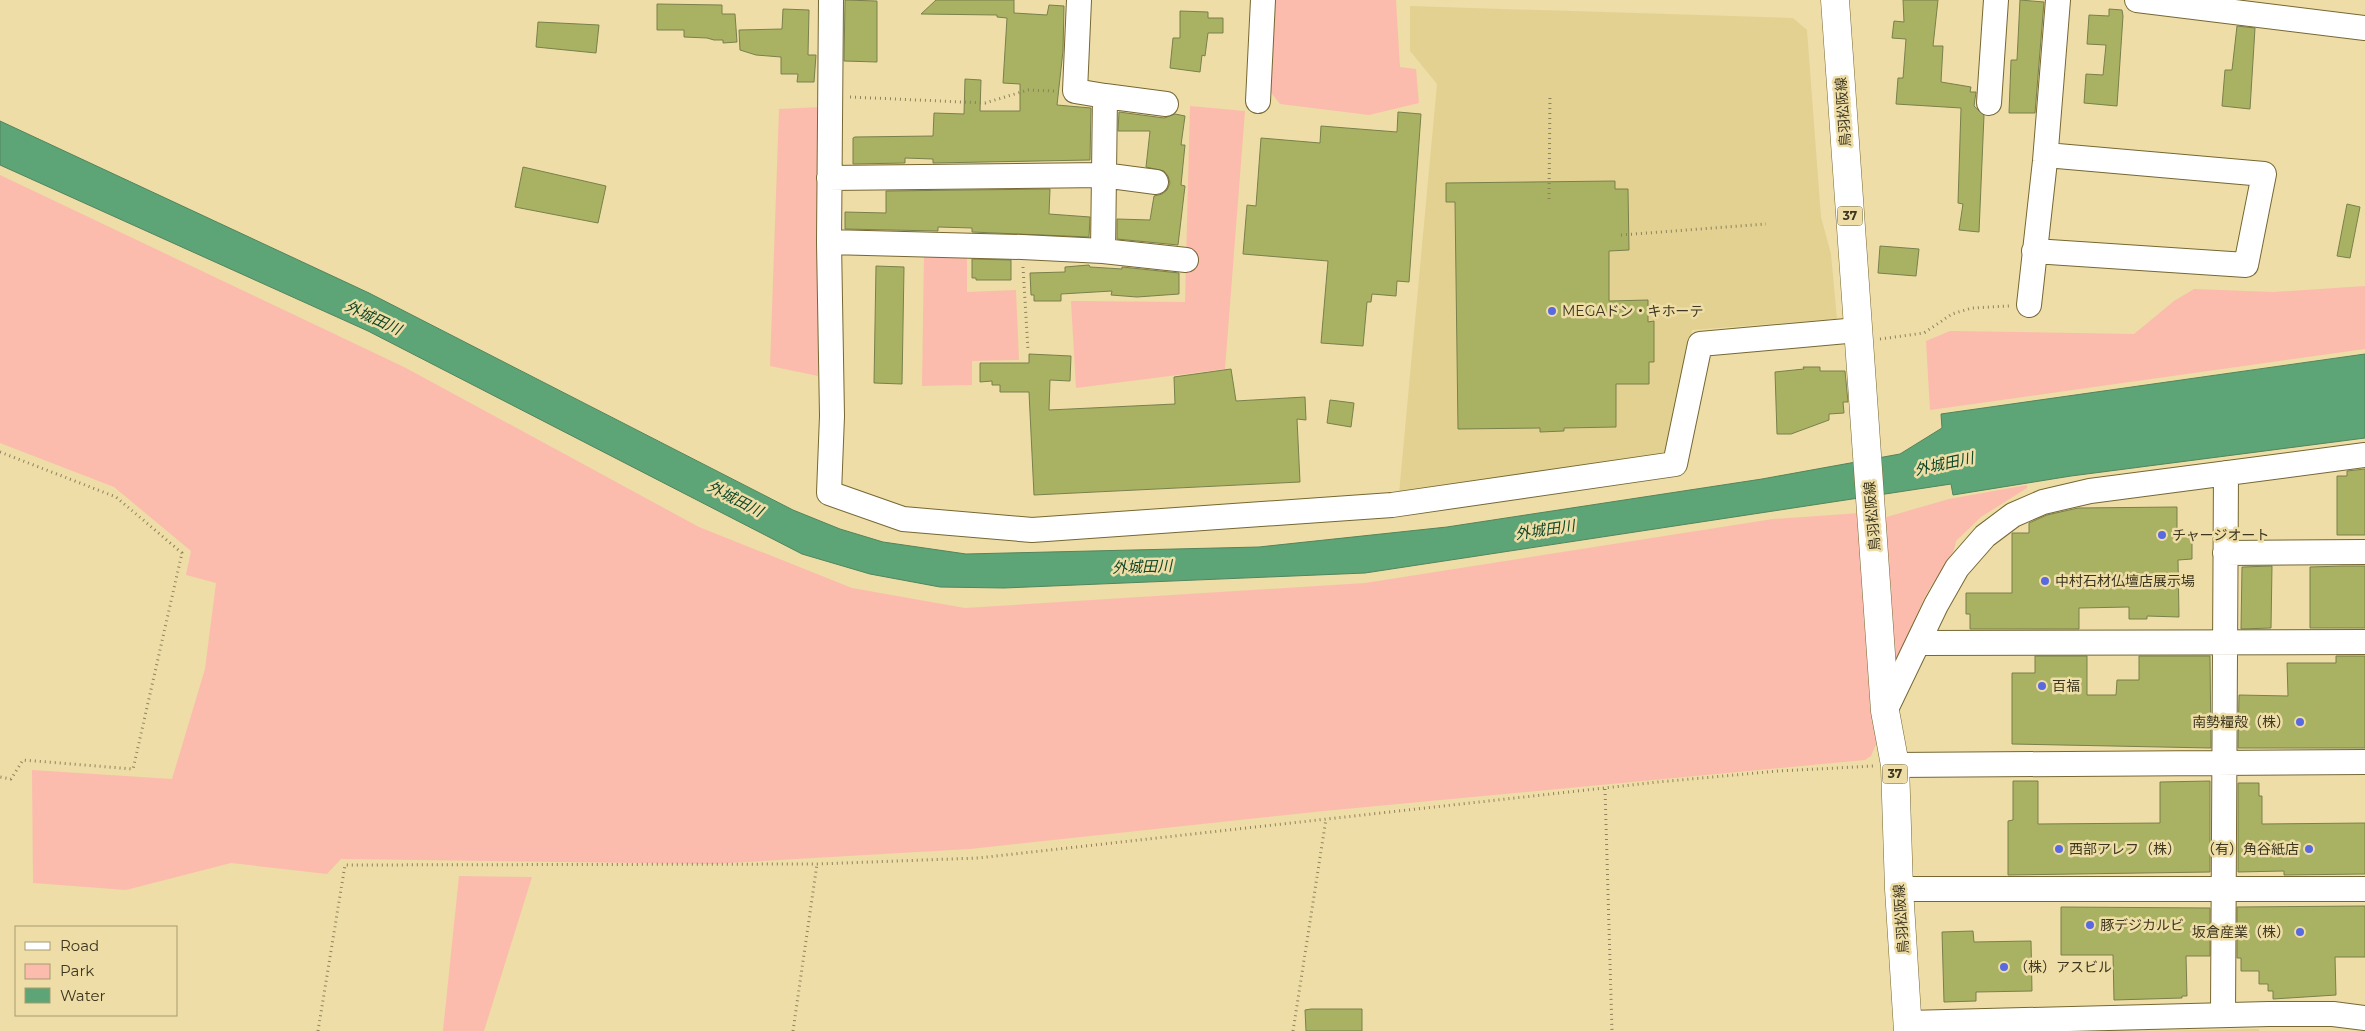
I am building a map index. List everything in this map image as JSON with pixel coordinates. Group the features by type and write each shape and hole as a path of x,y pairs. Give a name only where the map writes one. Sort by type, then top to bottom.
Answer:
{"main road":[{"name":"鳥羽松阪線","path":"1835,0 1885,711 1895,765 1899,889 1908,1027"}],"street":[{"path":"832,0 829,96 832,416 829,493 903,519 1032,530 1392,505 1675,464 1700,344 1858,330"},
{"path":"1079,0 1075,91 1166,104"},
{"path":"1258,101 1263,0"},
{"path":"1989,103 1996,0"},
{"path":"2029,305 2046,156 2058,0"},
{"path":"2138,0 2300,10 2365,28"},
{"path":"1103,251 1104,96"},
{"path":"2034,251 2246,265 2264,174 2046,156"},
{"path":"829,178 1103,175 1156,182"},
{"path":"829,242 1103,251 1186,260"},
{"path":"1885,711 1920,643 1936,605 1957,568 1985,536 2013,515 2043,502 2083,493 2365,455"},
{"path":"2223,1015 2226,473"},
{"path":"2225,553 2365,552"},
{"path":"1920,643 2365,642"},
{"path":"1895,765 2365,762"},
{"path":"1899,889 2365,889"},
{"path":"1908,1027 2223,1015 2269,1022 2332,1014 2365,1018"}],"path":[{"path":"829,96 984,103 1028,90 1075,91"},
{"path":"1549,199 1550,94"},
{"path":"1621,235 1766,224"},
{"path":"1022,247 1028,350"},
{"path":"1858,330 1872,340 1924,333 1952,314 1972,308 2029,305"},
{"path":"0,452 116,497 182,553 133,769 23,760 11,779 0,777"},
{"path":"318,1031 345,865 817,864 978,858 1605,788 1769,772 1895,765"},
{"path":"1605,788 1612,1031"},
{"path":"1293,1031 1326,820"},
{"path":"793,1031 817,864"}],"shaded area":[{"path":"1410,6 1793,18 1807,30 1821,217 1831,254 1837,319 1692,330 1670,452 1399,494 1437,84 1410,51"},
{"path":"2259,1029 2259,1031 2143,1031"}],"green space":[{"path":"1274,0 1396,0 1400,67 1416,69 1419,103 1369,115 1280,104 1265,85"},
{"path":"1190,106 1245,111 1225,369 1076,388 1071,301 1185,302"},
{"path":"821,107 818,376 770,366 779,109"},
{"path":"0,175 406,368 699,527 852,588 965,608 1365,583 1773,519 1860,513 1877,742 1871,756 1865,760 1324,811 970,849 712,864 341,859 327,874 231,863 126,890 33,883 32,770 172,779 205,669 216,583 186,575 191,551 114,487 0,443"},
{"path":"924,253 967,254 967,292 1016,290 1019,360 972,361 972,385 922,386"},
{"path":"2365,286 2365,349 1930,410 1926,341 1950,331 2134,334 2174,301 2194,289 2273,292"},
{"path":"2027,485 2027,488 1981,517 1956,541 1952,554 1930,588 1916,615 1896,680 1883,518 1949,499"},
{"path":"459,876 532,877 484,1031 443,1031"}],"water":[{"name":"外城田川","path":"0,121 369,293 793,510 840,529 883,542 966,554 1259,547 1447,527 1762,479 1900,454 1942,428 1941,414 2365,354 2365,438 2071,476 1953,495 1951,484 1365,573 1004,588 940,587 870,574 802,554 368,331 0,165"}],"building":[{"path":"845,0 877,1 877,62 844,61"},
{"path":"936,0 1014,0 1014,13 1047,15 1049,5 1064,6 1063,51 1057,105 1091,108 1090,160 933,163 933,159 905,158 905,163 853,164 853,138 855,137 933,136 934,113 964,114 965,79 981,80 980,111 1020,111 1020,84 1003,83 1007,18 997,17 997,15 921,14"},
{"path":"1903,0 1938,0 1933,46 1943,46 1941,82 1971,87 1970,92 1976,92 1974,106 1984,115 1979,232 1959,230 1963,204 1958,203 1961,108 1896,104 1898,78 1903,78 1906,39 1892,38 1894,21 1904,22"},
{"path":"2020,0 2044,2 2035,113 2009,113 2011,60 2017,60"},
{"path":"657,4 722,5 722,14 735,14 737,42 723,43 723,40 684,37 684,30 657,30"},
{"path":"783,9 809,10 808,55 816,55 814,82 797,82 798,74 781,74 781,57 756,55 740,50 739,30 782,29"},
{"path":"2109,9 2122,10 2123,16 2117,106 2084,103 2086,74 2103,75 2106,45 2087,44 2089,15 2109,16"},
{"path":"1180,11 1208,12 1208,18 1223,18 1223,33 1208,33 1205,56 1202,55 1200,72 1170,68 1173,38 1180,38"},
{"path":"538,22 599,25 596,53 536,47"},
{"path":"2237,26 2255,28 2250,109 2222,106 2225,70 2232,70"},
{"path":"1119,112 1164,118 1175,114 1185,116 1181,145 1185,145 1181,185 1185,186 1178,245 1117,239 1117,219 1150,220 1154,196 1162,194 1167,190 1170,183 1164,171 1146,167 1150,131 1118,131"},
{"path":"1398,112 1421,114 1409,282 1397,281 1396,296 1372,294 1371,302 1367,302 1363,346 1321,343 1328,261 1243,254 1247,205 1256,206 1261,138 1320,143 1321,126 1397,132"},
{"path":"523,167 606,186 598,223 515,207"},
{"name":"MEGAドン・キホーテ","path":"1615,181 1615,189 1628,189 1629,250 1609,251 1609,301 1648,300 1648,322 1654,321 1654,362 1649,362 1649,384 1616,384 1616,427 1564,428 1564,431 1540,432 1540,428 1458,429 1455,202 1446,202 1446,183"},
{"path":"1050,189 1049,214 1090,217 1089,237 972,232 972,228 938,227 938,231 845,229 845,212 886,213 886,191"},
{"path":"2347,204 2360,207 2350,258 2337,256"},
{"path":"1880,246 1919,249 1916,276 1878,273"},
{"path":"972,259 1011,260 1011,280 976,280 976,278 972,278"},
{"path":"1089,265 1090,267 1122,269 1122,267 1179,273 1179,294 1137,297 1111,295 1112,291 1061,294 1061,301 1034,301 1034,295 1031,295 1030,273 1065,272 1065,267"},
{"path":"876,266 904,267 902,384 874,383"},
{"path":"1029,354 1071,356 1070,381 1050,380 1049,410 1175,404 1174,377 1231,369 1236,401 1305,397 1306,420 1297,419 1300,482 1034,495 1029,392 1000,392 1000,385 992,385 992,381 980,382 980,363 1029,363"},
{"path":"1803,367 1820,367 1820,371 1845,371 1848,402 1843,402 1844,413 1829,414 1829,420 1791,434 1777,434 1775,372 1804,369"},
{"path":"1330,400 1354,403 1351,427 1327,423"},
{"path":"2365,469 2365,535 2337,535 2337,476 2347,476 2347,471"},
{"path":"2177,507 2177,534 2192,534 2192,559 2178,560 2179,617 2147,616 2147,619 2129,619 2129,607 2079,608 2079,629 1970,629 1970,614 1966,614 1966,593 2012,593 2012,533 2029,533 2029,523 2047,515 2078,508"},
{"path":"2272,566 2271,628 2241,629 2242,567"},
{"path":"2365,566 2365,628 2310,628 2310,567"},
{"path":"2035,656 2087,656 2087,695 2116,695 2117,680 2139,680 2139,656 2210,656 2211,748 2012,744 2012,673 2035,673"},
{"name":"南勢糧殻（株）","path":"2336,656 2365,656 2365,748 2238,748 2239,695 2288,696 2287,663 2336,663"},
{"path":"2013,781 2038,781 2038,824 2160,823 2160,782 2210,781 2210,872 2008,875 2008,821 2013,820"},
{"path":"2238,783 2259,783 2259,796 2262,796 2262,824 2365,823 2365,874 2284,875 2284,871 2238,872"},
{"name":"坂倉産業（株）","path":"2365,906 2365,957 2335,957 2336,995 2273,999 2273,991 2268,991 2268,984 2259,984 2259,971 2241,971 2241,958 2237,958 2237,907"},
{"path":"2061,907 2210,908 2210,956 2186,956 2187,996 2182,996 2182,998 2114,1000 2113,955 2061,955"},
{"path":"1973,931 1974,942 2031,941 2032,991 1976,992 1976,1001 1944,1002 1942,932"},
{"path":"1362,1009 1362,1031 1306,1031 1305,1010"}],"place":[{"name":"MEGAドン・キホーテ","path":"1552,311"},
{"name":"チャージオート","path":"2162,535"},
{"name":"中村石材仏壇店展示場","path":"2045,581"},
{"name":"百福","path":"2042,686"},
{"name":"南勢糧殻（株）","path":"2300,722"},
{"name":"西部アレフ（株）","path":"2059,849"},
{"name":"（有）角谷紙店","path":"2309,849"},
{"name":"豚デジカルビ","path":"2090,925"},
{"name":"坂倉産業（株）","path":"2300,932"},
{"name":"（株）アスビル","path":"2004,967"}]}
